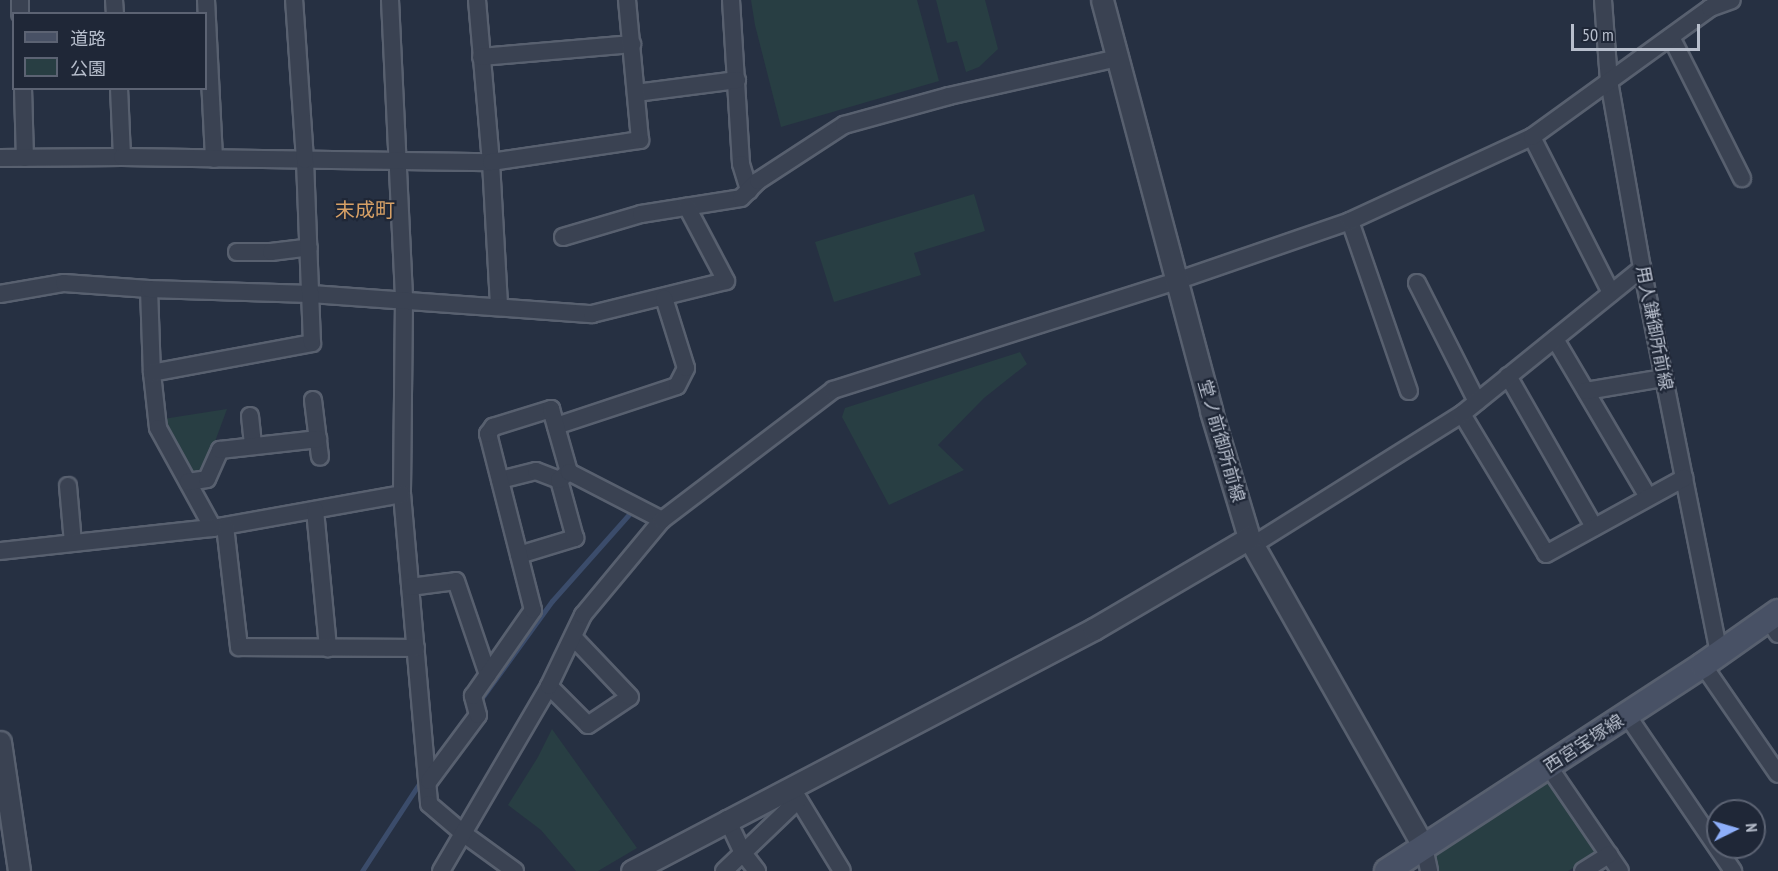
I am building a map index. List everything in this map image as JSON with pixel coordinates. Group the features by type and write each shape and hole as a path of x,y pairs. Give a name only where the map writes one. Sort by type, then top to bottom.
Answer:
{"main road":[{"name":"西宮宝塚線","path":"1388,871 1711,660 1775,622"}],"street":[{"path":"152,373 312,343 305,160 294,0"},
{"path":"390,0 404,300 402,494 429,781 429,804 464,834 512,866 515,871"},
{"path":"477,0 491,162 499,307"},
{"path":"0,158 122,157 491,162 640,140 627,0"},
{"path":"731,0 741,164 749,191"},
{"name":"堂ノ前御所前線","path":"1102,0 1176,281 1251,541 1424,847"},
{"name":"用人鎌御所前線","path":"1603,0 1609,81 1642,268 1684,478 1711,660"},
{"path":"441,871 549,686 574,638 583,615 663,520 833,390 1176,281 1350,221 1532,137 1710,8 1732,0"},
{"path":"207,20 214,159"},
{"path":"1671,37 1742,178"},
{"path":"481,57 632,44"},
{"path":"563,237 641,214 741,198 758,181 844,124 949,96 1118,58"},
{"path":"636,93 737,80"},
{"path":"23,90 25,158"},
{"path":"119,90 122,157"},
{"path":"1532,137 1611,293"},
{"path":"0,294 64,283 149,289 311,294 592,314 726,281 687,207"},
{"path":"1350,221 1409,391"},
{"path":"237,252 271,252 309,247"},
{"path":"632,871 727,819 794,793 1251,541 1462,414 1642,268"},
{"path":"1417,283 1477,402"},
{"path":"149,289 152,373 158,428 188,482 219,527 239,648 416,648"},
{"path":"556,426 677,386 687,369 664,298"},
{"path":"1555,339 1648,497"},
{"path":"1508,376 1594,527"},
{"path":"1586,391 1664,378"},
{"path":"313,400 320,457"},
{"path":"429,781 478,716 473,696 533,610 488,434 493,427 551,410 556,426 575,538 519,555"},
{"path":"1462,414 1546,554 1684,478"},
{"path":"250,416 254,445"},
{"path":"188,482 207,479 220,450 318,439"},
{"path":"500,480 536,471 564,476 663,520"},
{"path":"68,486 73,543"},
{"path":"0,551 219,527 402,494"},
{"path":"315,510 328,648"},
{"path":"411,586 456,581 488,675"},
{"path":"549,686 588,725 630,697 574,638"},
{"path":"1711,660 1778,774"},
{"path":"1627,716 1733,871"},
{"path":"0,742 19,871"},
{"path":"1549,767 1620,871"},
{"path":"724,871 743,853 794,793"},
{"path":"794,793 842,871"},
{"path":"727,819 743,853 757,871"},
{"path":"1424,847 1428,871"},
{"path":"1583,871 1610,855"}],"green space":[{"path":"751,0 917,0 939,81 781,127 755,25"},
{"path":"936,0 985,0 998,49 979,67 966,72 957,41 947,43"},
{"path":"974,194 985,231 914,253 921,275 834,302 815,242"},
{"path":"1020,352 1027,364 984,398 938,445 964,470 889,505 842,417 845,408"},
{"path":"227,409 203,474 191,475 163,419"},
{"path":"552,729 637,848 598,871 576,871 541,830 508,805 538,757"},
{"path":"1550,781 1599,853 1568,871 1439,871 1431,857"}],"waterway":[{"path":"481,699 552,601 630,513"},
{"path":"362,871 419,784"}],"district":[{"name":"末成町","path":"365,210"}]}
